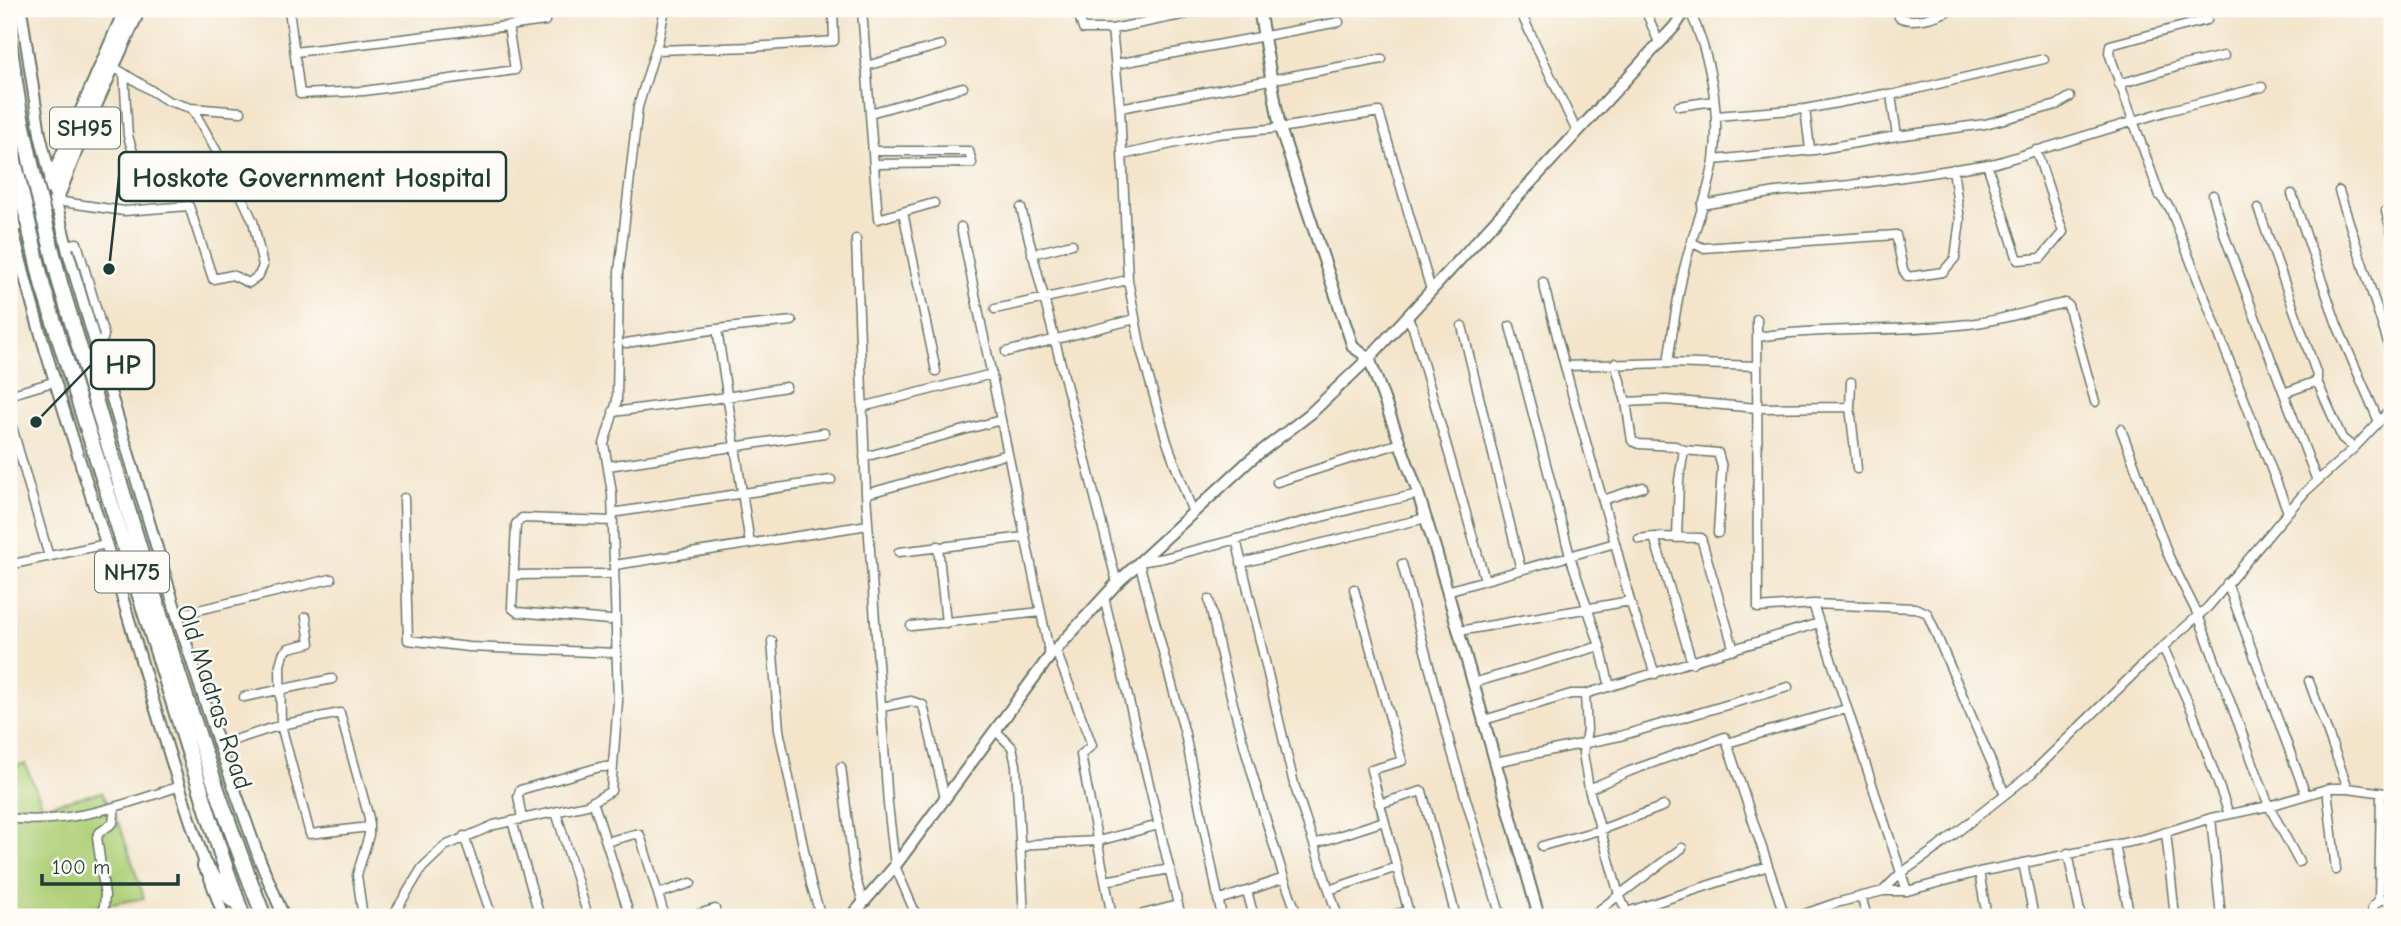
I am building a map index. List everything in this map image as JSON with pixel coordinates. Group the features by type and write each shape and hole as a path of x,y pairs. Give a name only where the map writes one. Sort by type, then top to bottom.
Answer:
{"highway":[{"name":"Old Madras Road","path":"9,42 19,108 60,283 198,732 237,849 264,917"},
{"name":"Old Madras Road","path":"9,142 43,287 241,913"},
{"path":"205,866 241,913"}],"main road":[{"name":"SH95","path":"56,201 69,154 126,9"},
{"name":"SH95","path":"9,206 32,199 44,191 69,154 139,9"},
{"path":"10,221 25,224 56,201"}],"street":[{"path":"21,9 40,134 66,245 177,615 219,745 259,858 284,917"},
{"path":"289,9 300,94 364,91 514,70 508,26"},
{"path":"295,52 545,21 544,9"},
{"path":"392,917 422,868 445,846 494,825 593,802 611,791 618,701 613,521 604,444 617,401 619,272 638,107 656,50 665,9"},
{"path":"656,50 834,41 833,9"},
{"path":"862,9 878,219 934,204"},
{"path":"1077,9 1083,29 1112,29 1211,9"},
{"path":"1259,9 1280,128 1353,347 1369,358 1419,494 1539,917"},
{"path":"1520,9 1577,132"},
{"path":"1645,9 1659,43"},
{"path":"851,917 895,866 1053,654 1104,597 1250,460 1310,414 1369,358 1688,9 1703,40 1714,101 1714,160 1682,278 1668,363"},
{"path":"1897,9 1899,17 1908,21 1941,14 1948,9"},
{"path":"2207,20 2110,45 2109,53 2160,196 2170,208 2288,512"},
{"path":"1116,64 1339,22"},
{"path":"1112,29 1120,107 1128,280 1141,350 1167,442 1193,513"},
{"path":"866,66 941,46"},
{"path":"2119,84 2224,56"},
{"path":"1120,107 1382,59"},
{"path":"1716,116 1805,109 1892,95 2044,60"},
{"path":"112,66 169,101 191,108 241,112"},
{"path":"124,74 128,136 143,196"},
{"path":"870,113 963,87"},
{"path":"1702,205 1776,192 1850,185 1987,164 2132,121 2262,87"},
{"path":"1892,95 1896,136"},
{"path":"1714,160 1814,150 1985,124 2057,105 2070,97"},
{"path":"1679,106 1714,101"},
{"path":"56,201 124,211 189,205 213,279 232,275 249,283 254,281 263,265 253,221 191,108"},
{"path":"1805,109 1810,149"},
{"path":"1122,155 1217,134 1280,128 1379,112 1431,290"},
{"path":"1987,164 2018,260 2041,258 2063,232 2036,150"},
{"path":"873,151 969,151 972,163 874,164"},
{"path":"1691,242 1703,248 1896,236 1903,270 1908,277 1943,272 1955,258 1960,220 1953,170"},
{"path":"2339,191 2392,355"},
{"path":"2292,194 2337,325 2379,422"},
{"path":"2213,195 2225,237 2318,481"},
{"path":"1021,208 1117,583"},
{"path":"2258,208 2318,380 2342,438 2354,448"},
{"path":"2386,211 2392,235"},
{"path":"903,212 936,371"},
{"path":"10,221 180,786 205,866 225,917"},
{"path":"961,227 1041,612 1053,654 1092,745 1081,755 1112,917"},
{"path":"856,239 866,494 888,804 895,866 917,917"},
{"path":"1032,254 1072,244"},
{"path":"995,309 1128,280"},
{"path":"1543,282 1630,601 1655,674"},
{"path":"1757,337 1819,330 1974,323 2012,317 2065,303 2068,305 2095,402"},
{"path":"1407,316 1442,425 1485,580"},
{"path":"1006,352 1135,319"},
{"path":"1757,319 1758,608 1813,604 1915,608 1927,613 2005,794"},
{"path":"626,343 792,321"},
{"path":"1462,326 1489,428 1521,570"},
{"path":"1510,326 1570,556 1600,646 1610,687"},
{"path":"716,329 750,544"},
{"path":"1615,363 1626,402 1632,441 1718,453 1721,467 1718,533"},
{"path":"1565,366 1668,363 1757,366"},
{"path":"862,408 992,374"},
{"path":"2284,393 2318,380"},
{"path":"9,395 56,381"},
{"path":"1851,382 1850,407 1857,469"},
{"path":"613,412 786,387"},
{"path":"1626,402 1666,400 1757,408 1850,407"},
{"path":"1883,891 1900,874 2032,773 2198,615 2288,512 2392,408"},
{"path":"9,416 49,557"},
{"path":"864,457 1001,420"},
{"path":"2121,429 2165,546 2198,615 2269,806 2299,862"},
{"path":"608,466 824,433"},
{"path":"1277,482 1400,443"},
{"path":"1678,538 1679,480 1684,450"},
{"path":"866,494 1008,454"},
{"path":"618,512 831,480"},
{"path":"1603,500 1643,487"},
{"path":"1139,562 1419,494"},
{"path":"404,498 408,640 469,648 617,653"},
{"path":"1241,563 1426,518"},
{"path":"609,620 517,612 512,608 516,524 522,519 613,521"},
{"path":"615,565 868,525"},
{"path":"899,552 1026,537"},
{"path":"1654,537 1692,663"},
{"path":"1639,540 1654,537 1700,538 1734,650"},
{"path":"1236,539 1294,784 1338,917"},
{"path":"1447,590 1615,543"},
{"path":"9,565 106,544"},
{"path":"938,546 946,623"},
{"path":"1139,562 1185,734 1222,917"},
{"path":"1402,564 1452,752 1500,916 1487,917"},
{"path":"514,575 608,574"},
{"path":"177,615 331,579"},
{"path":"2227,583 2306,795"},
{"path":"1354,589 1402,761 1371,770 1409,914 1384,917"},
{"path":"1104,597 1181,917"},
{"path":"1209,600 1238,726 1298,917"},
{"path":"1459,631 1630,601"},
{"path":"1813,604 1907,891"},
{"path":"911,626 1041,612"},
{"path":"306,617 310,643 289,648 283,654 280,689 281,725 310,834 369,827"},
{"path":"1483,720 1571,694 1585,694 1610,687 1819,624"},
{"path":"772,641 779,730 811,884 821,917"},
{"path":"1473,683 1600,646"},
{"path":"2163,647 2192,710 2229,814"},
{"path":"244,697 332,678"},
{"path":"2309,681 2348,788"},
{"path":"1495,762 1620,736 1788,687"},
{"path":"1585,694 1587,730 1583,753 1589,789 1619,895 1628,915 1768,866"},
{"path":"882,707 911,701 923,705 945,799"},
{"path":"1727,743 1846,709"},
{"path":"219,745 281,725 340,713 369,818 357,875 363,917"},
{"path":"995,730 1012,747 1016,765 1024,917"},
{"path":"1589,789 1630,771 1725,737 1785,917"},
{"path":"522,819 518,796 520,790 600,767 613,767"},
{"path":"841,767 854,871 863,903"},
{"path":"9,818 65,817 116,807 180,786"},
{"path":"1802,916 1861,896 1883,891 1907,891 1979,872 2115,845 2327,789 2348,788 2392,794"},
{"path":"2327,789 2336,870"},
{"path":"1379,804 1422,791 1456,917"},
{"path":"2374,917 2372,908 2379,900 2381,793"},
{"path":"593,802 630,917"},
{"path":"1542,846 1600,830 1664,806"},
{"path":"101,917 105,896 97,837 113,822 116,807"},
{"path":"556,812 586,917"},
{"path":"2211,818 2221,917"},
{"path":"512,821 540,917"},
{"path":"1314,844 1384,821"},
{"path":"1020,848 1035,844 1098,841 1159,825"},
{"path":"2166,832 2175,917"},
{"path":"606,842 640,835 665,917"},
{"path":"464,836 492,917"},
{"path":"2115,845 2130,917"},
{"path":"1590,917 1682,848"},
{"path":"2068,853 2081,917"},
{"path":"2023,863 2034,917"},
{"path":"1329,890 1397,867"},
{"path":"1105,881 1170,869"},
{"path":"1979,872 1987,917"},
{"path":"1218,900 1284,878"},
{"path":"658,894 691,883"},
{"path":"1247,891 1254,917"},
{"path":"1861,896 1867,917"},
{"path":"2379,900 2392,900"},
{"path":"1132,917 1178,905"},
{"path":"688,917 715,909"}],"green space":[{"path":"25,764 43,806 102,792 121,829 144,898 45,917 9,917 9,766"}],"place":[{"name":"Hoskote Government Hospital","path":"109,269"},
{"name":"HP","path":"36,422"}]}
